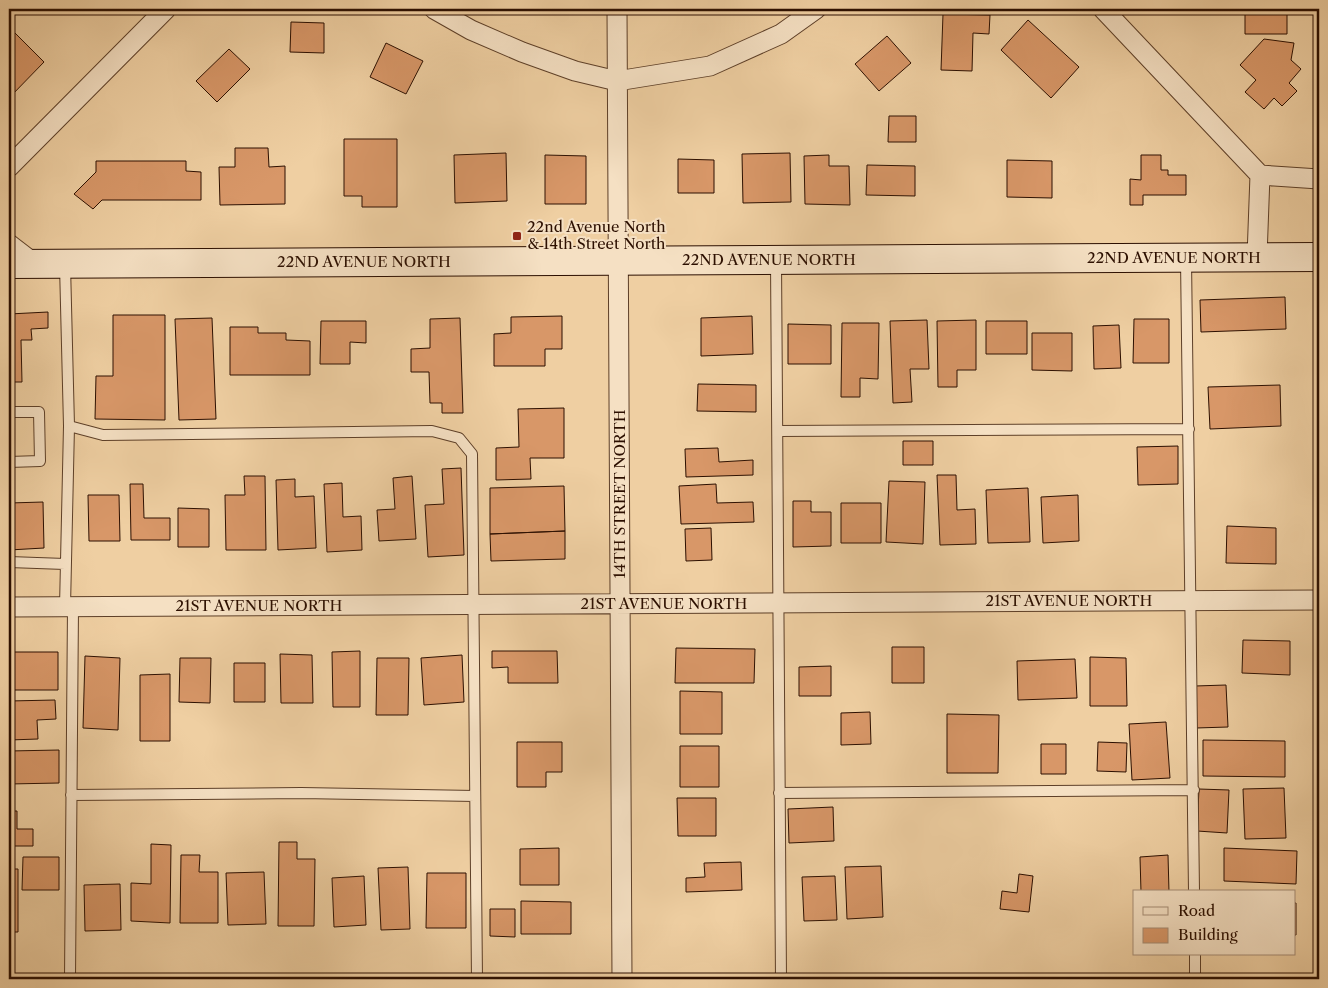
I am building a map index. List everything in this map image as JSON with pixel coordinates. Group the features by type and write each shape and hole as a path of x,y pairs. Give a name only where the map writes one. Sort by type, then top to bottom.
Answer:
{"main road":[{"name":"22ND AVENUE NORTH","path":"22,264 1319,257"}],"street":[{"path":"9,167 166,9"},
{"path":"434,9 471,30 522,52 575,72 617,81 710,66 781,34 816,9"},
{"name":"14TH STREET NORTH","path":"617,9 622,979"},
{"path":"1103,9 1260,176 1319,179"},
{"path":"1257,257 1260,176"},
{"path":"9,244 22,264"},
{"name":"21ST AVENUE NORTH","path":"9,607 1319,600"}],"lane":[{"path":"1186,258 1192,601 1194,890"},
{"path":"776,260 781,979"},
{"path":"65,264 69,426 65,564 69,607 70,979"},
{"path":"9,412 39,412 40,452 40,462 9,462"},
{"path":"69,426 103,435 432,431 459,438 472,454 477,979"},
{"path":"778,431 1189,429"},
{"path":"9,562 65,564"},
{"path":"779,793 1194,790"},
{"path":"71,794 301,792 475,796"},
{"path":"1195,956 1195,979"}],"building":[{"path":"9,9 14,9 13,26 9,25"},
{"path":"1245,9 1287,9 1287,34 1245,34"},
{"path":"943,14 990,15 989,34 973,33 972,71 941,70"},
{"path":"1028,20 1079,67 1051,98 1001,50"},
{"path":"291,22 324,23 324,53 290,52"},
{"path":"11,29 44,62 9,98 9,31"},
{"path":"887,36 911,63 879,91 855,64"},
{"path":"1264,39 1294,43 1291,60 1301,69 1289,83 1297,91 1282,106 1274,98 1264,109 1245,92 1256,80 1240,65"},
{"path":"386,43 423,61 406,94 370,77"},
{"path":"229,49 250,69 217,102 196,81"},
{"path":"889,116 916,116 916,142 888,142"},
{"path":"344,139 397,139 397,207 362,207 362,196 344,196"},
{"path":"235,148 268,148 269,167 285,166 285,204 220,205 219,167 235,167"},
{"path":"506,153 507,201 455,203 454,155"},
{"path":"790,153 791,202 743,203 742,154"},
{"path":"545,155 586,156 586,204 545,204"},
{"path":"829,155 829,166 849,166 850,205 805,204 804,156"},
{"path":"1141,155 1161,155 1161,170 1168,170 1168,175 1186,175 1186,195 1143,195 1143,205 1130,205 1130,179 1141,180"},
{"path":"678,159 714,160 714,193 678,193"},
{"path":"1007,160 1052,161 1052,198 1007,197"},
{"path":"96,161 186,161 186,171 201,172 201,200 102,200 93,209 74,194 96,172"},
{"path":"867,165 915,166 915,196 866,195"},
{"path":"1285,297 1286,329 1201,332 1200,300"},
{"path":"48,312 48,328 31,329 32,340 21,340 22,382 9,382 9,314"},
{"path":"113,315 165,315 165,420 95,419 96,376 113,376"},
{"path":"562,316 562,349 545,349 545,366 494,366 494,334 511,333 511,317"},
{"path":"752,316 753,354 701,356 701,318"},
{"path":"212,318 216,419 179,420 175,319"},
{"path":"460,318 463,413 442,413 442,403 430,403 429,372 411,372 411,349 430,348 430,319"},
{"path":"1134,319 1169,319 1169,363 1133,363"},
{"path":"927,320 929,369 910,369 912,402 893,403 890,321"},
{"path":"976,320 976,370 957,370 957,387 938,387 937,321"},
{"path":"321,321 366,321 366,343 350,342 350,364 320,364"},
{"path":"986,321 1027,321 1027,354 986,354"},
{"path":"842,323 879,323 878,379 860,378 860,397 841,397"},
{"path":"788,324 831,325 831,364 788,364"},
{"path":"1119,325 1121,368 1094,369 1093,326"},
{"path":"230,327 258,327 258,333 286,333 286,340 310,341 310,375 230,375"},
{"path":"1032,333 1072,333 1072,371 1032,370"},
{"path":"698,384 756,385 756,412 697,411"},
{"path":"1280,385 1281,426 1210,429 1208,387"},
{"path":"564,408 564,458 530,458 531,479 496,480 496,448 519,447 518,409"},
{"path":"903,441 933,441 933,465 903,465"},
{"path":"1178,446 1178,484 1138,485 1137,447"},
{"path":"718,448 719,462 753,460 753,475 686,477 685,449"},
{"path":"461,468 464,555 428,557 425,505 444,504 442,469"},
{"path":"937,475 956,475 957,510 975,509 976,544 940,545"},
{"path":"244,476 265,476 266,550 226,550 225,495 245,495"},
{"path":"412,476 416,539 379,541 377,510 395,509 393,478"},
{"path":"295,479 295,497 314,496 316,548 278,550 276,480"},
{"path":"889,481 925,482 923,544 886,542"},
{"path":"342,483 343,517 361,516 362,550 327,552 324,484"},
{"path":"130,484 143,484 144,518 170,518 170,540 131,540"},
{"path":"716,484 717,503 753,502 754,522 681,524 679,486"},
{"path":"564,486 565,531 490,534 490,488"},
{"path":"1028,488 1030,542 988,543 986,490"},
{"path":"88,495 119,495 120,541 89,541"},
{"path":"1078,495 1079,541 1043,543 1041,497"},
{"path":"793,501 811,501 811,512 831,512 831,546 793,547"},
{"path":"43,502 44,548 9,550 9,503"},
{"path":"841,503 881,503 881,543 841,543"},
{"path":"178,508 209,509 209,547 178,547"},
{"path":"1227,526 1276,528 1276,564 1226,563"},
{"path":"711,528 712,560 686,561 685,529"},
{"path":"565,531 565,559 491,561 490,534"},
{"path":"1243,640 1290,641 1290,675 1242,673"},
{"path":"892,647 924,647 924,683 892,683"},
{"path":"676,648 755,649 754,683 675,683"},
{"path":"360,651 360,707 333,707 332,652"},
{"path":"492,651 557,651 558,683 508,683 508,667 492,668"},
{"path":"9,652 58,652 58,690 9,690"},
{"path":"280,654 312,655 313,703 281,703"},
{"path":"462,655 464,702 424,705 421,658"},
{"path":"85,656 120,658 118,730 83,728"},
{"path":"1090,657 1126,658 1127,706 1090,706"},
{"path":"180,658 211,658 210,703 179,702"},
{"path":"377,658 409,658 408,715 376,715"},
{"path":"1075,659 1077,698 1018,700 1017,661"},
{"path":"234,663 265,663 265,702 234,702"},
{"path":"831,666 831,696 799,696 799,667"},
{"path":"170,674 170,741 140,741 140,675"},
{"path":"1226,685 1228,727 1196,728 1195,686"},
{"path":"680,691 722,692 722,734 680,734"},
{"path":"55,700 56,719 37,720 38,739 9,740 9,701"},
{"path":"870,712 871,744 841,745 841,713"},
{"path":"947,714 999,715 998,773 947,773"},
{"path":"1166,722 1170,778 1132,780 1129,724"},
{"path":"1203,740 1285,741 1285,777 1203,776"},
{"path":"517,742 562,742 562,772 546,772 546,787 517,787"},
{"path":"1098,742 1127,743 1126,772 1097,771"},
{"path":"1041,744 1066,744 1066,774 1041,774"},
{"path":"680,746 719,746 719,787 680,787"},
{"path":"59,750 59,783 9,784 9,751"},
{"path":"1284,788 1286,838 1245,839 1243,789"},
{"path":"1199,789 1229,790 1227,833 1197,831"},
{"path":"677,798 716,798 716,836 678,836"},
{"path":"833,807 834,841 789,843 788,809"},
{"path":"9,811 17,811 17,829 33,829 33,846 9,846"},
{"path":"279,842 297,842 297,859 315,859 314,926 278,926"},
{"path":"151,844 171,845 170,923 131,921 131,883 151,884"},
{"path":"559,848 559,885 520,885 520,849"},
{"path":"1224,848 1297,851 1296,884 1224,881"},
{"path":"181,855 200,855 199,872 218,872 218,923 180,923"},
{"path":"1168,855 1169,890 1141,890 1140,857"},
{"path":"23,857 59,857 59,890 22,890"},
{"path":"741,862 742,890 686,892 686,878 705,877 704,863"},
{"path":"881,866 883,917 847,919 845,867"},
{"path":"408,867 410,929 381,930 378,868"},
{"path":"9,869 18,869 18,932 9,932"},
{"path":"264,872 266,924 228,925 226,873"},
{"path":"427,873 466,873 466,928 426,928"},
{"path":"1019,874 1033,876 1029,912 1000,909 1002,891 1017,893"},
{"path":"364,876 366,925 334,927 332,878"},
{"path":"835,876 837,920 804,921 802,877"},
{"path":"120,884 121,930 85,931 84,885"},
{"path":"521,901 571,902 571,934 521,934"},
{"path":"490,909 515,909 515,937 490,936"}],"place":[{"name":"22nd Avenue North & 14th Street North","path":"517,236"}]}
